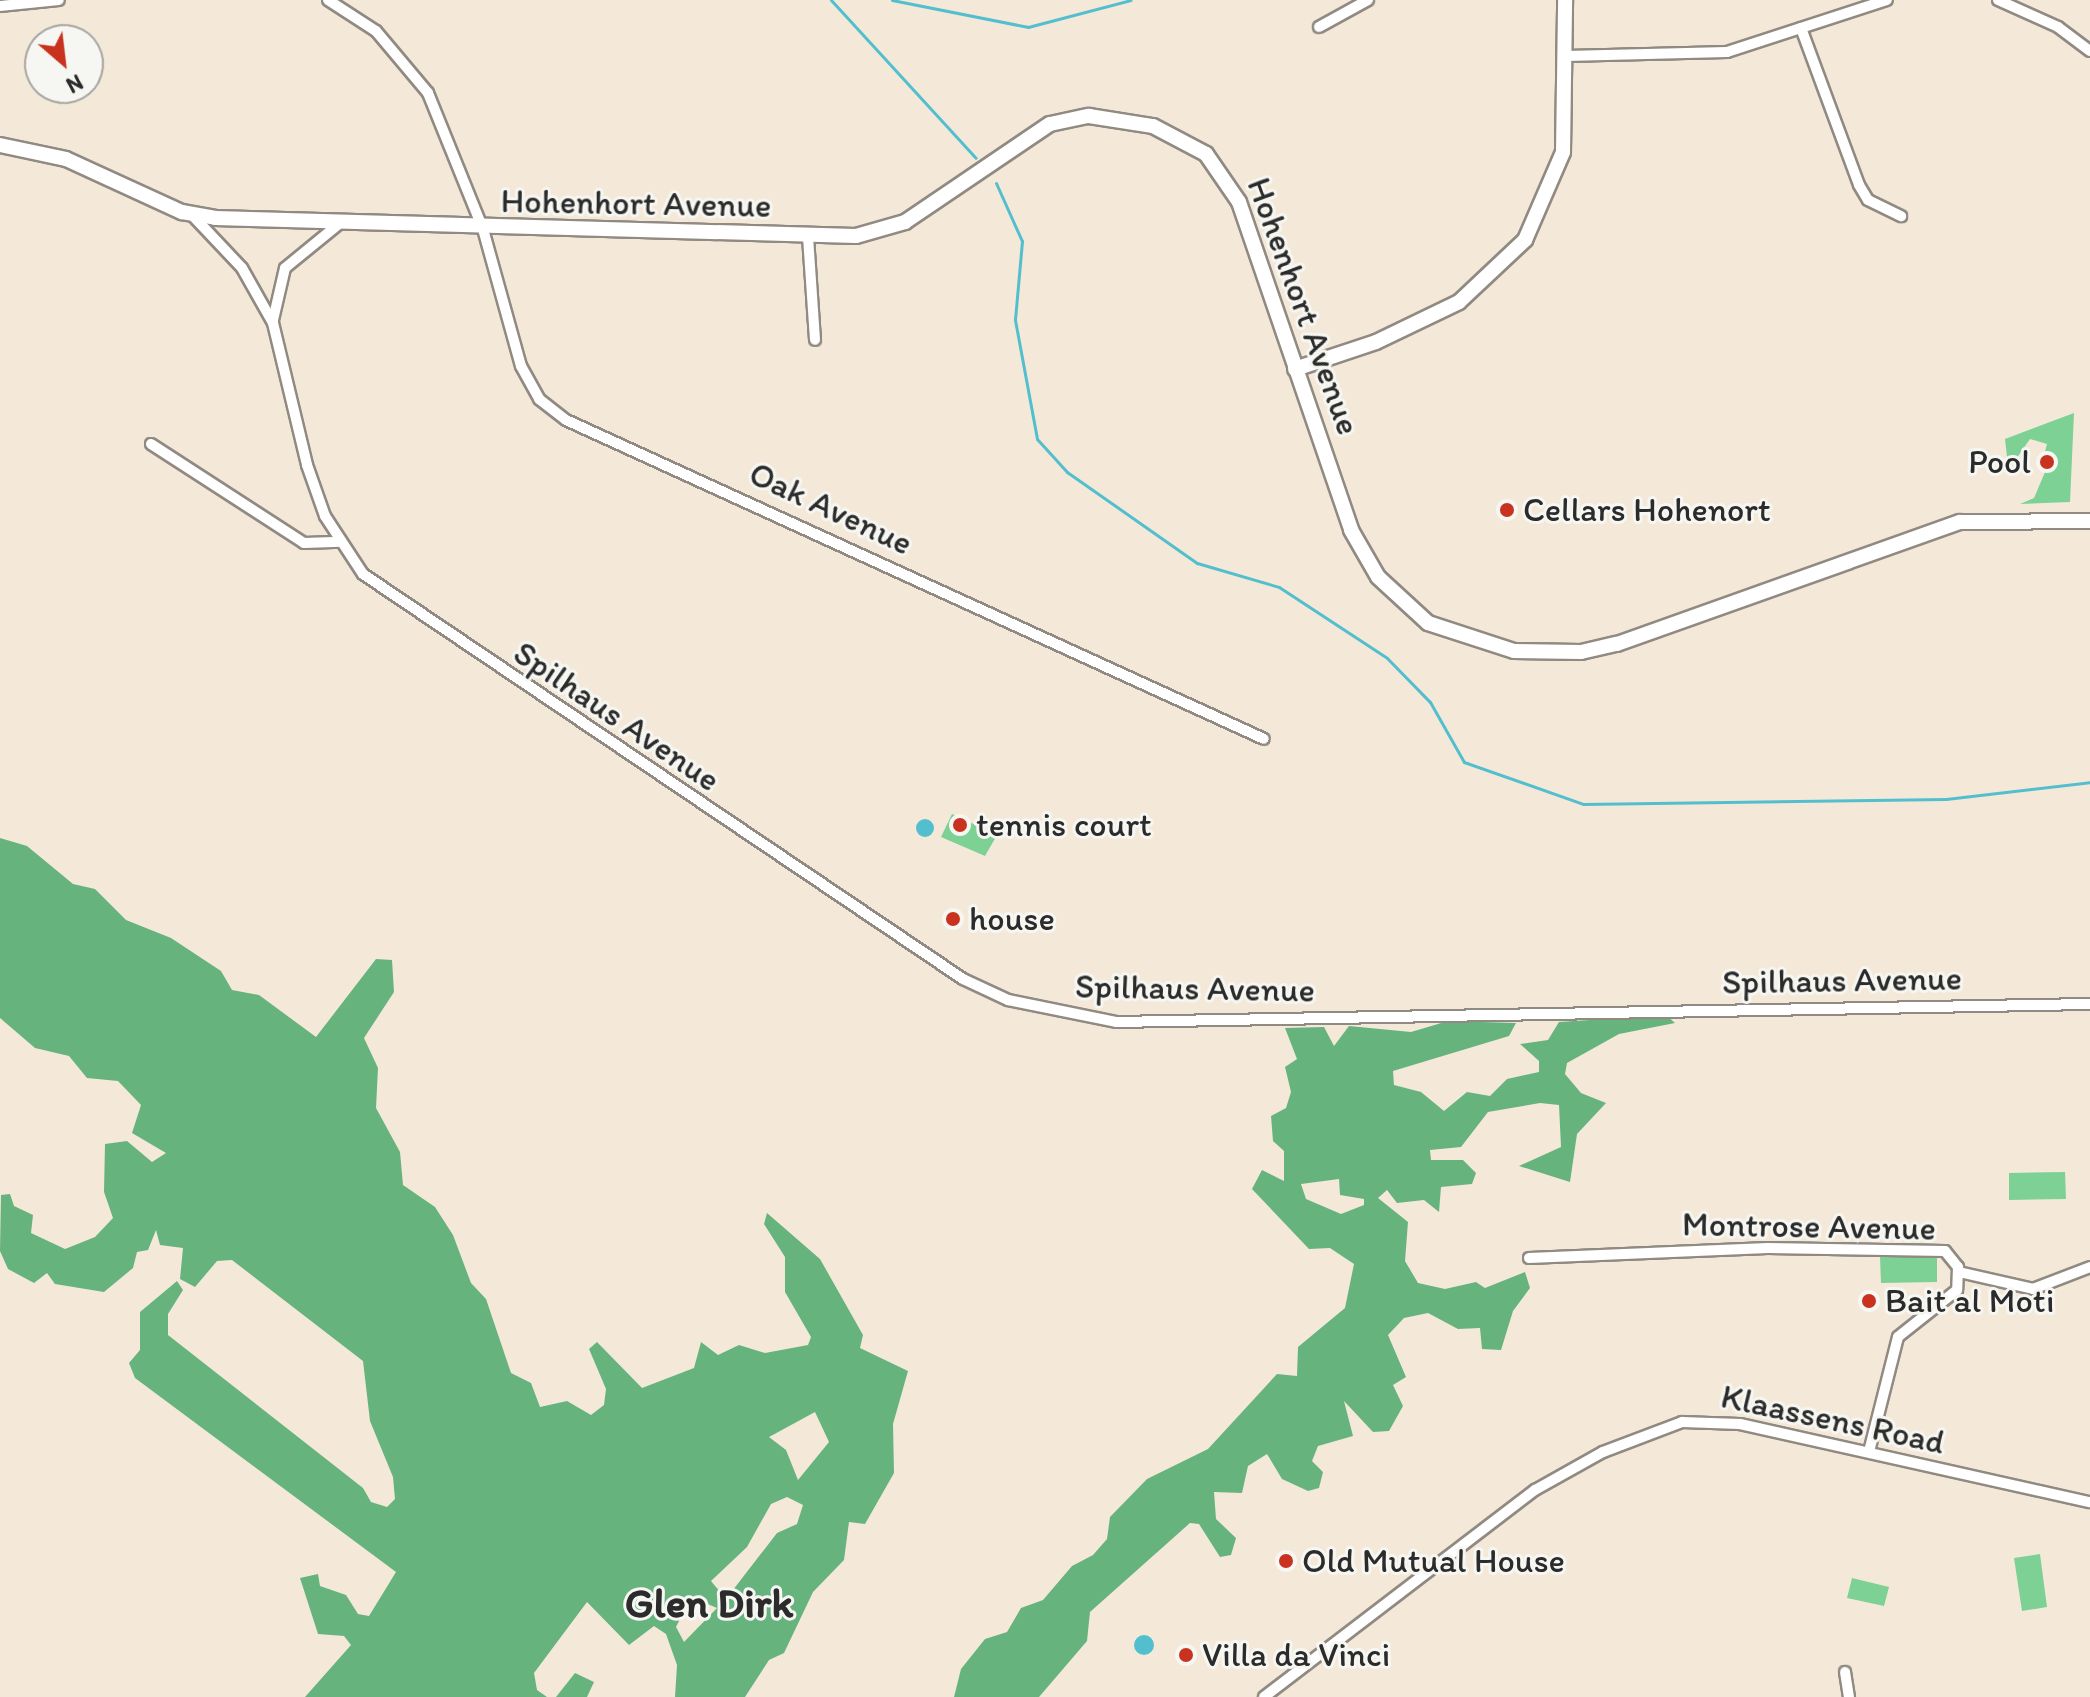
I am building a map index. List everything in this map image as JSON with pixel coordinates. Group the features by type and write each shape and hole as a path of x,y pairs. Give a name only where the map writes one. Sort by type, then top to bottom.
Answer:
{"street":[{"path":"0,6 59,0"},
{"name":"Oak Avenue","path":"328,0 376,31 428,93 483,229 521,366 539,399 566,420 1264,739"},
{"path":"1319,27 1368,0"},
{"path":"1295,369 1415,324 1498,271 1554,184 1564,139 1565,0"},
{"path":"1566,56 1698,56 1801,28 1887,0"},
{"path":"1998,0 2058,27 2090,51"},
{"path":"1801,28 1859,185 1868,200 1901,216"},
{"name":"Hohenhort Avenue","path":"193,216 483,229 808,237 867,235 905,222 1028,136 1071,116 1153,126 1185,138 1224,173 1351,530 1378,577 1428,623 1514,651 1581,652 1617,644 1960,522 2090,521"},
{"path":"0,145 77,163 193,216"},
{"name":"Spilhaus Avenue","path":"193,216 242,268 273,323 307,465 341,542 399,605 963,979 1061,1015 1116,1022 2090,1004"},
{"name":"Spilhaus Avenue","path":"273,323 285,268 340,223"},
{"path":"808,237 815,340"},
{"path":"151,444 304,543 341,542"},
{"name":"Montrose Avenue","path":"1529,1258 1935,1248 1952,1256 1959,1272 1951,1298 1898,1337 1869,1452"},
{"path":"1959,1272 2033,1289 2090,1267"},
{"name":"Klaassens Road","path":"1264,1697 1473,1533 1621,1444 1698,1420 1869,1452 2090,1502"},
{"path":"1845,1672 1849,1697"}],"green space":[{"path":"2074,413 2070,502 2020,504 2034,498 2051,458 2044,455 2047,444 2030,439 2016,459 2007,457 2005,439"},
{"name":"tennis court","path":"952,814 997,835 985,856 941,837"},
{"path":"0,838 27,846 73,884 95,889 126,920 171,938 221,971 232,990 259,995 316,1037 376,959 392,960 394,992 364,1038 378,1068 376,1108 400,1152 403,1185 435,1207 453,1235 471,1283 486,1299 511,1373 531,1383 540,1407 567,1401 591,1415 604,1405 606,1389 589,1349 597,1342 642,1388 694,1368 701,1342 718,1355 739,1345 765,1353 808,1345 811,1337 785,1292 785,1257 764,1224 767,1213 820,1259 863,1335 860,1348 908,1371 893,1424 894,1473 865,1524 849,1522 844,1560 813,1592 784,1653 769,1660 745,1697 675,1697 677,1665 666,1634 654,1626 629,1645 587,1602 534,1673 537,1690 547,1697 305,1697 351,1645 344,1636 318,1634 300,1578 318,1574 320,1586 346,1595 358,1614 369,1616 396,1572 135,1378 129,1363 140,1350 140,1312 177,1281 183,1290 168,1314 168,1335 363,1488 371,1502 387,1507 395,1499 393,1477 370,1421 363,1361 232,1260 217,1261 195,1287 180,1279 183,1248 160,1245 156,1230 148,1250 137,1252 133,1268 104,1292 55,1284 47,1273 34,1283 8,1269 0,1251 1,1195 10,1194 14,1206 33,1215 31,1233 65,1249 95,1237 113,1218 104,1192 105,1144 127,1141 152,1162 166,1153 132,1133 141,1105 118,1081 87,1078 69,1056 35,1048 0,1018","holes":["815,1412 829,1442 798,1480 786,1450 769,1437","787,1497 803,1505 797,1524 777,1533 726,1599 711,1581 747,1547 771,1504","691,1597 717,1608 684,1642 676,1627"]},
{"path":"1666,1015 1675,1023 1619,1034 1567,1063 1565,1074 1581,1093 1606,1103 1577,1134 1570,1182 1519,1166 1561,1147 1559,1105 1540,1103 1488,1112 1461,1147 1430,1150 1431,1160 1463,1160 1476,1173 1472,1184 1441,1187 1439,1212 1424,1200 1397,1203 1387,1190 1378,1198 1408,1222 1405,1261 1418,1283 1445,1289 1476,1282 1485,1288 1525,1272 1530,1288 1513,1311 1501,1350 1482,1349 1480,1328 1458,1329 1428,1313 1404,1318 1388,1335 1406,1377 1393,1385 1403,1406 1389,1431 1373,1432 1344,1401 1353,1436 1318,1446 1312,1461 1323,1472 1319,1488 1308,1491 1282,1479 1267,1454 1248,1466 1242,1493 1214,1492 1216,1519 1236,1538 1231,1555 1220,1557 1199,1524 1190,1523 1090,1612 1087,1641 1039,1697 954,1697 961,1669 985,1639 1007,1632 1021,1608 1043,1600 1072,1566 1093,1555 1107,1539 1110,1517 1147,1479 1208,1449 1277,1374 1297,1376 1298,1347 1345,1308 1354,1264 1330,1248 1309,1249 1252,1189 1262,1170 1284,1181 1284,1151 1273,1141 1271,1116 1286,1108 1291,1092 1285,1067 1297,1059 1285,1028 1324,1027 1334,1046 1349,1026 1411,1032 1448,1021 1516,1023 1509,1036 1393,1071 1394,1085 1421,1092 1444,1111 1467,1092 1490,1096 1507,1079 1539,1072 1539,1061 1520,1044 1548,1040 1559,1022","holes":["1339,1179 1340,1195 1364,1199 1364,1205 1341,1214 1306,1199 1301,1184"]},
{"path":"2065,1172 2066,1199 2009,1200 2009,1173"},
{"path":"1937,1256 1937,1282 1881,1283 1880,1257"},
{"path":"2040,1554 2047,1607 2022,1611 2014,1558"},
{"path":"1852,1578 1889,1587 1884,1606 1847,1598"},
{"path":"575,1673 594,1682 587,1697 556,1697"}],"water":[{"path":"921,819 929,819 934,828 932,835 921,837 916,832 916,824"},
{"path":"1140,1635 1148,1635 1154,1645 1148,1655 1140,1655 1134,1649 1134,1641"}],"waterway":[{"path":"831,0 976,158"},
{"path":"892,0 1028,27 1131,0"},
{"path":"996,183 1022,241 1015,320 1037,439 1067,472 1197,563 1279,587 1387,658 1430,702 1464,762 1583,804 1946,799 2090,782"}],"place":[{"name":"Pool","path":"2047,462"},
{"name":"Cellars Hohenort","path":"1507,510"},
{"name":"tennis court","path":"960,825"},
{"name":"house","path":"953,919"},
{"name":"Bait al Moti","path":"1869,1301"},
{"name":"Old Mutual House","path":"1286,1561"},
{"name":"Villa da Vinci","path":"1186,1655"}],"district":[{"name":"Glen Dirk","path":"709,1603"}]}
